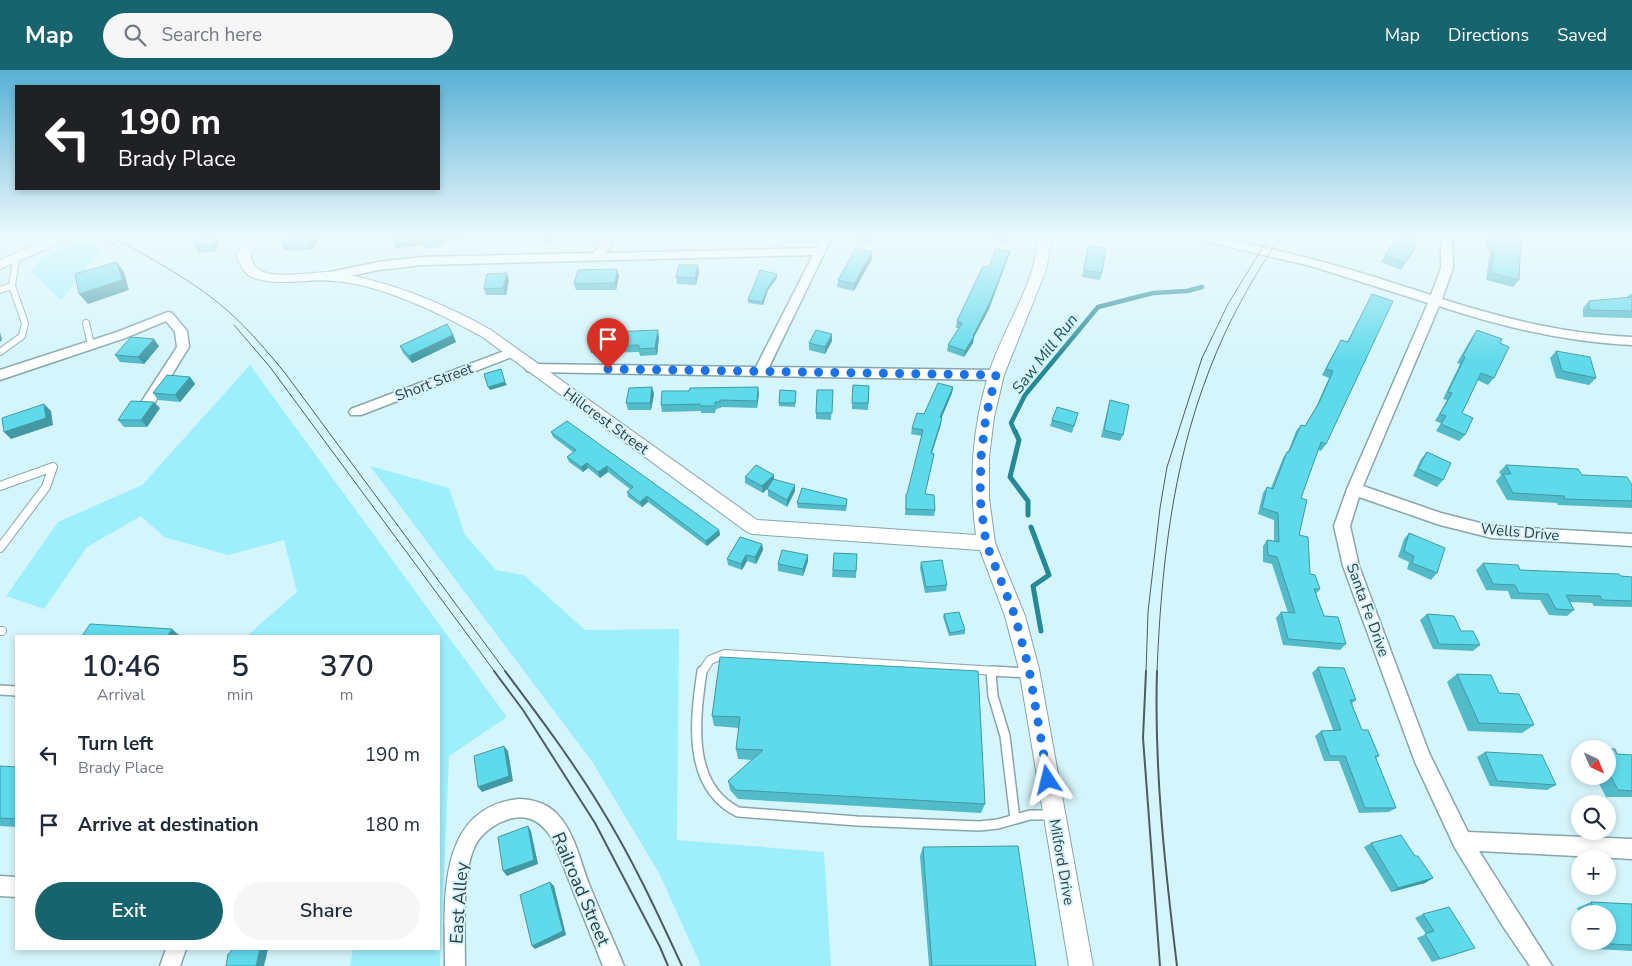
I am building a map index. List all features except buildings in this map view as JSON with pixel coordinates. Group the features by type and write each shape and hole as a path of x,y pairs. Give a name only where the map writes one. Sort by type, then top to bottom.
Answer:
{"street":[{"name":"Hillcrest Street","path":"344,279 376,285 412,296 458,316 486,333 752,527 986,543"},
{"path":"760,372 805,279"},
{"name":"Milford Drive","path":"1035,279 996,375 986,416 981,457 980,498 986,543 1015,616 1029,673 1081,966"},
{"path":"1368,279 1513,326 1585,339 1632,341"},
{"name":"Santa Fe Drive","path":"1443,279 1354,489 1342,526 1351,566 1421,756 1462,841 1509,918 1542,966"},
{"path":"0,375 91,345 168,316 181,331 183,347 147,404"},
{"name":"Short Street","path":"356,412 512,352"},
{"path":"532,368 996,375"},
{"name":"Wells Drive","path":"1354,489 1440,519 1492,532 1632,540"},
{"name":"East Alley","path":"455,966 455,916 462,853 470,834 491,816 515,807"},
{"name":"Railroad Street","path":"515,807 535,809 549,819 559,832 593,920 614,966"},
{"path":"1462,841 1632,849"},
{"path":"0,886 15,887"},
{"path":"170,966 176,950"}],"lane":[{"path":"0,352 22,336 25,323 12,286 13,279"},
{"path":"0,282 12,286"},
{"path":"0,290 12,286"},
{"path":"86,323 91,345"},
{"path":"0,486 53,467 46,487 0,548"},
{"path":"1029,673 745,655 717,656 710,660 702,671 695,737 701,766 714,795 728,807 738,812 857,821 979,826 998,824 1030,815 1054,815"},
{"path":"991,672 993,696 1005,736 1015,819"},
{"path":"0,690 15,691"}],"shaded area":[{"path":"39,279 78,279 61,300"},
{"path":"250,365 507,717 449,756 440,966 350,966 353,950 440,950 440,635 248,635 297,592 284,540 228,555 164,537 141,516 87,547 44,609 6,596 58,522 142,485"},
{"path":"370,466 449,488 465,535 496,570 524,575 585,630 679,629 677,840 824,852 831,966 701,966 659,873 593,763"}],"waterway":[{"name":"Saw Mill Run","path":"1015,432 1011,423 1025,395 1098,307 1153,293 1187,291 1202,287"},
{"name":"Saw Mill Run","path":"1015,431 1019,440 1010,477 1028,501 1028,515"},
{"name":"Saw Mill Run","path":"1031,527 1049,575 1033,586 1041,631"}],"tram line":[{"path":"184,279 228,311 258,341 285,373 506,672"},
{"path":"1146,672 1148,612 1160,508 1167,467 1202,358 1228,304 1243,279"},
{"path":"1157,672 1165,557 1177,481 1186,444 1196,407 1209,371 1232,319 1254,279"},
{"path":"234,325 270,367 495,672"},
{"path":"494,671 523,710 595,823 660,947 668,966"},
{"path":"505,671 567,755 601,808 654,905 682,966"},
{"path":"1146,671 1143,738 1160,966"},
{"path":"1157,672 1159,782 1177,966"}],"route":[{"path":"608,369 996,375 986,416 981,457 980,498 986,543 1015,616 1029,669 1048,780"}]}
